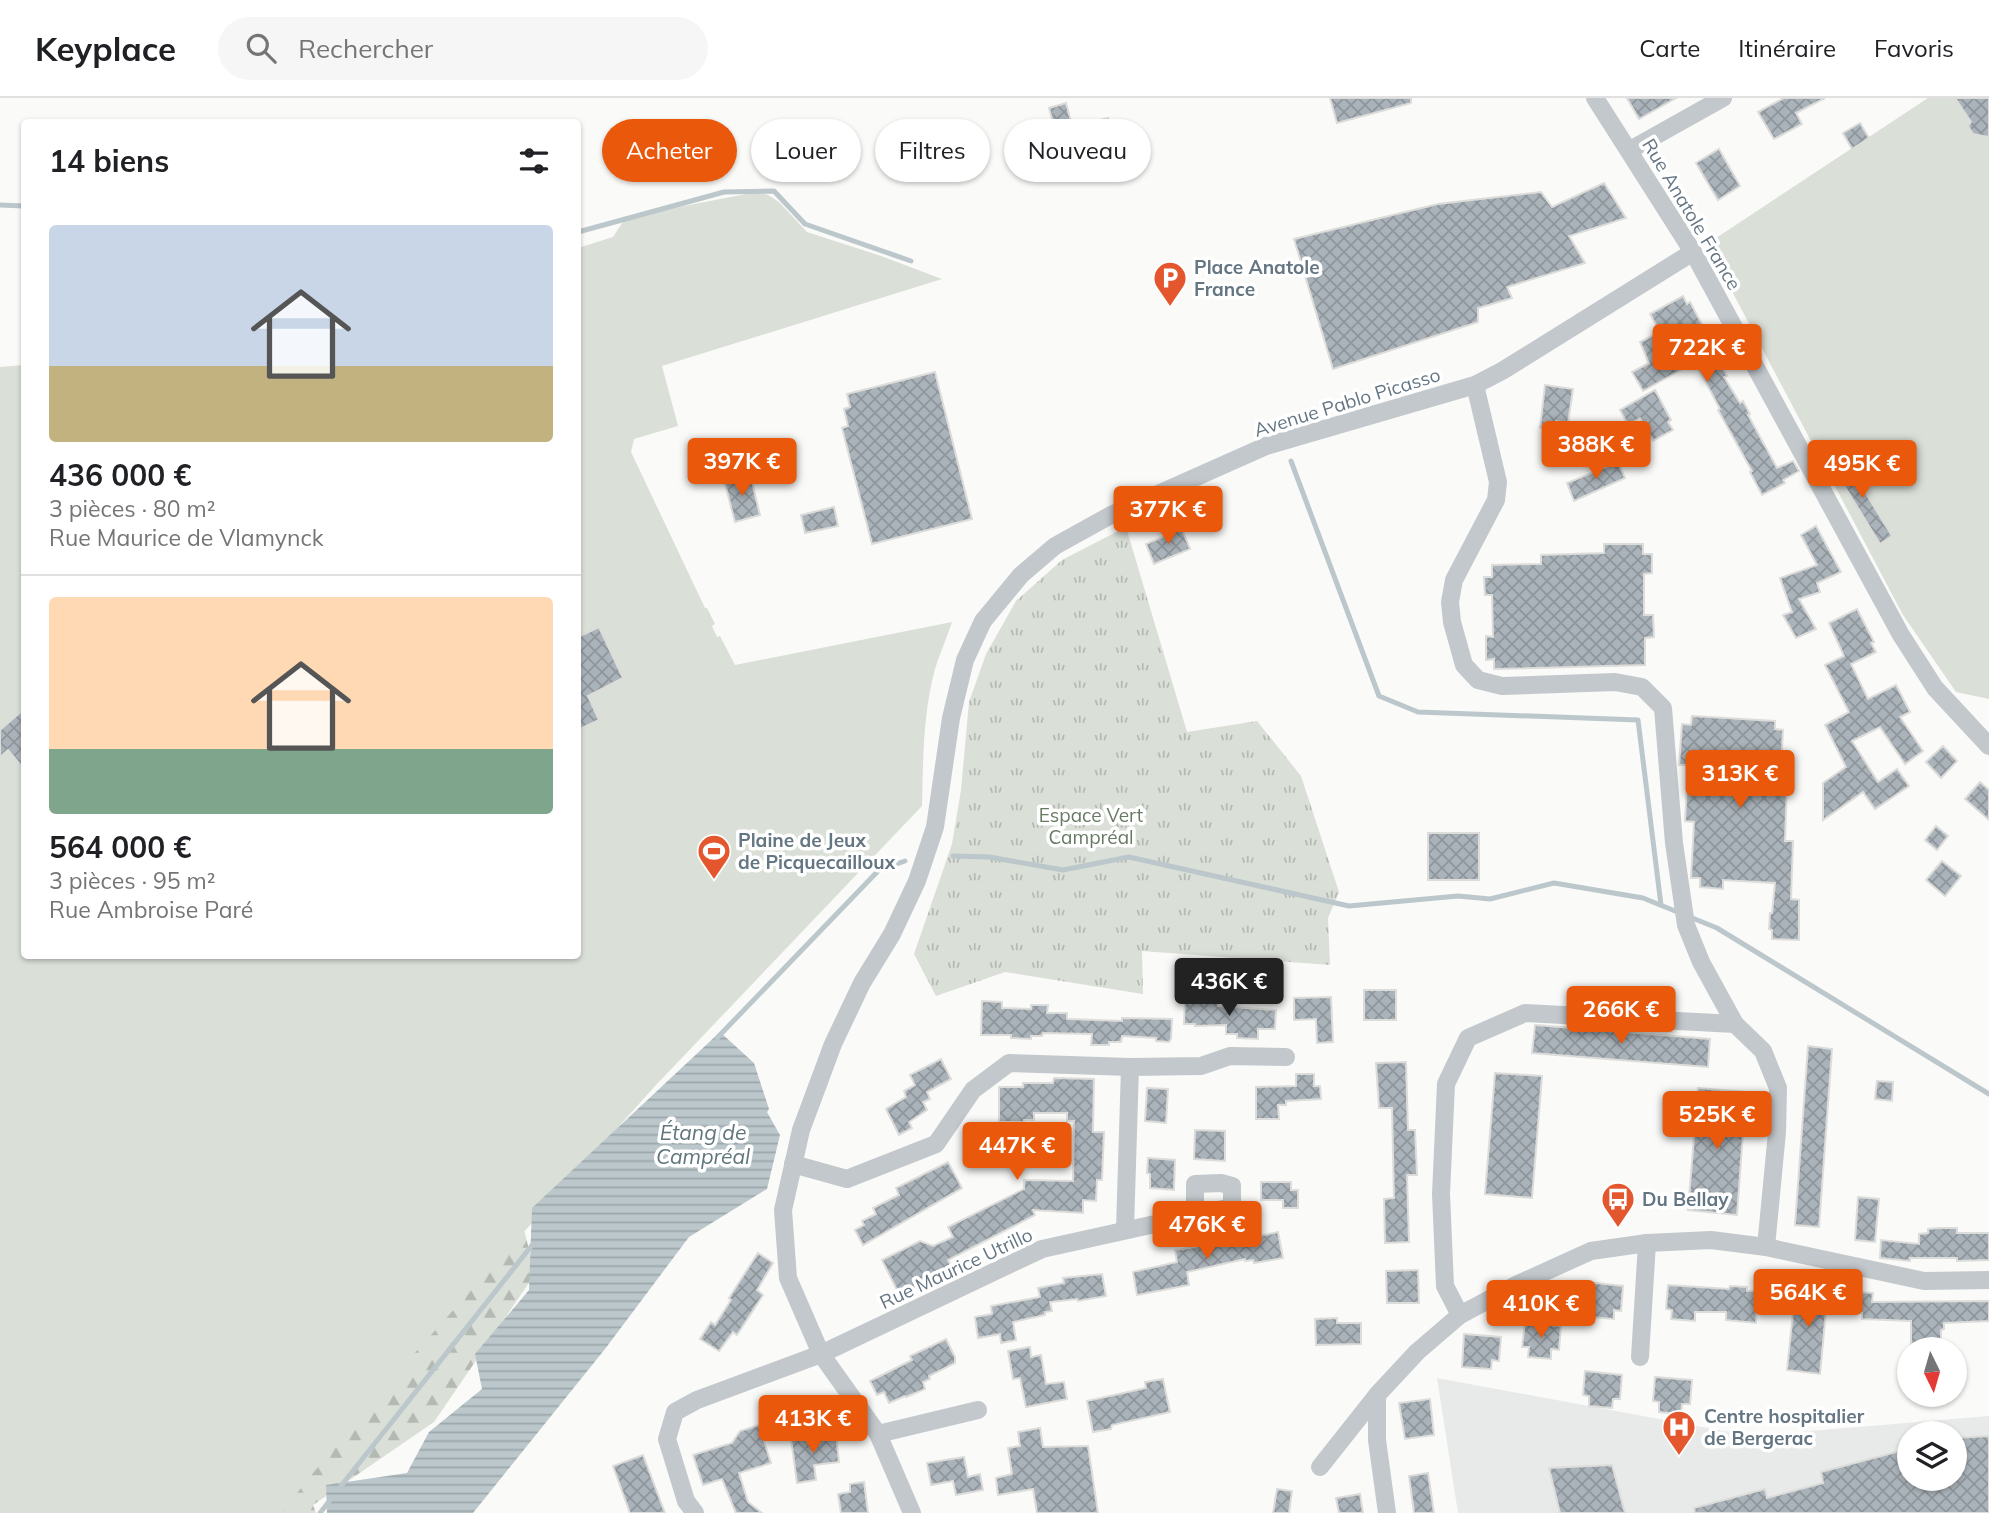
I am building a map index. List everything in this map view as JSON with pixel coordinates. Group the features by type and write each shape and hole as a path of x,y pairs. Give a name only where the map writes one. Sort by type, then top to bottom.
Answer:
{"street":[{"name":"Rue Anatole France","path":"1595,98 1693,251 1901,635 1935,688 1989,746"},
{"path":"1630,150 1723,98"},
{"name":"Avenue Pablo Picasso","path":"912,1513 878,1434 821,1354 788,1278 783,1210 801,1130 833,1044 917,881 935,827 951,718 965,660 983,621 1021,575 1055,546 1111,515 1266,446 1475,385 1502,371 1693,251"},
{"path":"1475,385 1498,482 1496,500 1454,580 1450,602 1452,622 1464,664 1478,680 1502,686 1615,682 1642,687 1663,708 1674,843 1686,925 1701,962 1735,1024 1763,1051 1778,1088 1777,1132 1766,1247"},
{"path":"1460,1315 1445,1286 1441,1194 1446,1084 1468,1038 1525,1013 1735,1024"},
{"path":"793,1164 847,1179 936,1144 973,1090 1009,1063 1200,1066 1230,1056 1286,1057"},
{"path":"1125,1229 1130,1067"},
{"name":"Rue Maurice Utrillo","path":"695,1513 685,1501 667,1439 675,1412 697,1400 821,1354 1042,1249 1195,1214"},
{"path":"1320,1467 1377,1395 1417,1352 1460,1315 1518,1284 1591,1251 1647,1243 1711,1240 1766,1247 1924,1281 1989,1280"},
{"path":"1640,1357 1647,1243"},
{"path":"1377,1395 1377,1440 1387,1513"},
{"path":"878,1434 978,1410"}],"shaded area":[{"name":"Centre hospitalier de Bergerac","path":"1437,1378 1751,1436 1897,1424 1897,1491 1967,1491 1967,1421 1930,1421 1989,1416 1989,1513 1458,1513"}],"green space":[{"path":"1928,98 1989,98 1989,699 1956,692 1903,615 1707,244"},
{"name":"Plaine de Jeux de Picquecailloux","path":"757,192 779,202 807,232 942,279 662,366 678,426 634,439 631,452 715,624 712,626 717,637 720,636 735,665 952,622 935,669 928,702 922,806 656,1085 368,1405 281,1513 0,1513 0,367 21,365 21,959 581,959 581,247 613,237 626,217"},
{"name":"Espace Vert Campréal","path":"1126,527 1187,732 1257,721 1301,776 1339,892 1328,918 1330,965 1142,951 1143,994 1005,972 936,996 914,954 952,844 961,790 969,702 986,654 1016,601 1062,560"},
{"path":"516,1197 535,1274 434,1422 313,1505 316,1513 0,1513"}],"water":[{"name":"Étang de Campréal","path":"720,1032 754,1063 769,1109 767,1112 780,1135 767,1189 689,1237 605,1349 473,1513 327,1513 326,1485 407,1473 429,1432 482,1389 475,1354 529,1290 532,1208"}],"building":[{"path":"1330,98 1411,98 1411,103 1337,123"},
{"path":"1627,98 1676,98 1639,119"},
{"path":"1784,98 1825,98 1796,113 1802,124 1774,139 1758,112"},
{"path":"1955,98 1989,98 1989,137 1973,134 1968,126 1971,122"},
{"path":"1066,103 1070,119 1052,119 1049,108"},
{"path":"1860,123 1869,138 1852,149 1843,133"},
{"path":"1719,149 1740,186 1718,200 1696,163"},
{"path":"1604,183 1626,218 1569,236 1585,263 1507,287 1512,298 1478,308 1478,322 1333,369 1294,239 1438,204 1541,192 1552,207"},
{"path":"1683,296 1687,304 1690,302 1720,358 1718,359 1727,376 1724,377 1740,403 1743,401 1777,468 1793,461 1799,471 1783,480 1785,483 1762,495 1695,362 1643,391 1632,372 1649,363 1640,342 1660,332 1650,314"},
{"path":"935,372 972,519 872,544 842,428 848,426 844,409 850,407 847,394"},
{"path":"1545,385 1573,389 1568,423 1556,421 1555,430 1540,428"},
{"path":"1655,390 1671,420 1668,422 1673,430 1653,441 1640,418 1628,425 1620,410"},
{"path":"1843,456 1892,536 1880,544 1831,464"},
{"path":"1618,462 1625,478 1574,501 1567,483"},
{"path":"750,474 760,515 735,522 724,480"},
{"path":"834,507 838,526 805,533 801,515"},
{"path":"1816,526 1841,572 1817,583 1820,592 1799,599 1816,629 1796,638 1783,615 1792,612 1780,578 1817,565 1801,535"},
{"path":"1182,529 1190,549 1154,564 1146,544"},
{"path":"1604,544 1643,544 1643,554 1652,554 1652,573 1644,574 1644,615 1653,615 1654,637 1645,638 1645,665 1494,669 1494,659 1486,660 1486,636 1493,637 1492,595 1485,595 1484,577 1492,577 1492,565 1541,564 1541,555 1604,553"},
{"path":"1857,609 1874,642 1871,643 1876,652 1851,664 1868,699 1896,685 1910,712 1900,717 1923,751 1905,764 1880,727 1852,741 1878,782 1897,769 1909,786 1875,809 1863,792 1823,820 1823,783 1846,767 1825,725 1849,712 1825,665 1844,656 1829,623"},
{"path":"599,627 623,678 588,696 599,720 581,729 581,636"},
{"path":"21,712 21,765 8,750 0,757 0,730"},
{"path":"1692,716 1775,721 1775,729 1783,730 1780,786 1787,786 1785,841 1793,841 1791,899 1799,900 1799,940 1772,939 1772,930 1769,929 1775,883 1723,880 1723,889 1700,887 1700,878 1691,878 1694,822 1685,821 1688,765 1679,765 1682,724 1691,725"},
{"path":"1943,746 1957,761 1941,778 1926,762"},
{"path":"1980,782 1989,790 1989,820 1965,799"},
{"path":"1936,826 1948,836 1937,850 1925,840"},
{"path":"1428,833 1479,833 1479,880 1428,880"},
{"path":"1942,861 1961,876 1945,896 1926,880"},
{"path":"1364,990 1396,990 1396,1020 1364,1020"},
{"path":"1331,997 1333,1042 1317,1043 1316,1019 1294,1020 1294,998"},
{"path":"1185,998 1219,1000 1218,1006 1276,1010 1275,1029 1258,1029 1258,1039 1237,1038 1237,1034 1226,1034 1226,1025 1184,1024"},
{"path":"982,1001 1002,1002 1002,1008 1031,1009 1031,1005 1048,1005 1047,1013 1067,1013 1067,1019 1172,1019 1171,1039 1169,1042 1156,1041 1156,1038 1122,1036 1121,1042 1091,1045 1092,1034 1043,1033 1042,1036 1031,1036 1031,1039 1011,1038 1011,1035 981,1035"},
{"path":"1535,1025 1710,1039 1708,1067 1532,1053"},
{"path":"1808,1046 1832,1049 1819,1227 1795,1225"},
{"path":"941,1059 951,1079 927,1092 930,1099 923,1102 927,1110 909,1122 912,1128 899,1135 886,1109 906,1097 904,1091 915,1085 910,1075"},
{"path":"1406,1062 1408,1130 1415,1130 1417,1175 1407,1175 1409,1242 1385,1243 1384,1199 1394,1198 1392,1108 1379,1108 1376,1063"},
{"path":"1495,1073 1542,1076 1532,1198 1485,1194"},
{"path":"1296,1074 1314,1074 1314,1086 1320,1086 1321,1099 1286,1101 1286,1105 1278,1105 1279,1119 1256,1119 1256,1087 1296,1086"},
{"path":"1054,1078 1094,1079 1093,1132 1104,1132 1102,1180 1097,1180 1096,1201 1083,1200 1083,1213 1033,1210 1035,1215 948,1260 952,1269 900,1296 882,1260 920,1241 933,1246 953,1237 948,1227 1024,1189 1024,1180 1073,1181 1074,1121 1067,1121 1067,1113 1034,1113 1034,1120 999,1122 999,1087 1023,1087 1023,1083 1053,1083"},
{"path":"1877,1081 1893,1082 1892,1101 1875,1099"},
{"path":"1147,1088 1168,1089 1166,1123 1145,1121"},
{"path":"1698,1088 1746,1092 1737,1215 1688,1210"},
{"path":"1195,1130 1225,1131 1225,1161 1194,1159"},
{"path":"1148,1158 1175,1160 1174,1190 1150,1188"},
{"path":"948,1162 962,1188 863,1245 855,1230 864,1225 862,1221 876,1214 873,1208 899,1195 896,1188"},
{"path":"1261,1182 1291,1182 1291,1190 1298,1190 1298,1208 1283,1208 1283,1200 1261,1200"},
{"path":"1858,1197 1879,1199 1875,1242 1855,1240"},
{"path":"1957,1228 1957,1233 1989,1233 1989,1260 1910,1258 1910,1261 1880,1258 1881,1240 1919,1244 1919,1234 1928,1233 1928,1229"},
{"path":"1278,1232 1283,1258 1254,1263 1253,1260 1245,1259 1187,1272 1189,1285 1137,1295 1133,1272 1177,1262 1175,1250"},
{"path":"758,1253 773,1263 757,1290 763,1295 737,1335 733,1332 719,1351 700,1339 711,1322 715,1325"},
{"path":"1418,1270 1419,1303 1387,1303 1386,1271"},
{"path":"1102,1274 1106,1296 1050,1302 1052,1311 1045,1312 1045,1315 1013,1322 1016,1340 1001,1343 1000,1334 978,1338 975,1317 992,1314 991,1306 1040,1297 1038,1288 1064,1283 1063,1278"},
{"path":"1587,1282 1623,1286 1621,1311 1614,1310 1614,1319 1590,1317 1590,1308 1584,1307"},
{"path":"1796,1284 1826,1287 1828,1290 1820,1374 1787,1370"},
{"path":"1668,1285 1729,1289 1730,1286 1747,1287 1747,1291 1758,1291 1756,1323 1726,1320 1726,1312 1695,1312 1695,1321 1671,1319 1672,1310 1666,1309"},
{"path":"1855,1292 1873,1293 1872,1302 1989,1301 1989,1321 1944,1323 1941,1337 1911,1337 1911,1321 1862,1319 1862,1313 1856,1312"},
{"path":"1337,1318 1337,1323 1361,1323 1361,1344 1316,1345 1315,1319"},
{"path":"1525,1323 1561,1326 1559,1350 1551,1349 1551,1359 1528,1357 1529,1347 1522,1347"},
{"path":"1464,1334 1501,1337 1499,1361 1492,1360 1491,1369 1462,1367"},
{"path":"946,1339 955,1357 955,1363 929,1376 930,1379 923,1382 925,1389 889,1403 884,1392 877,1395 870,1381 912,1360 910,1356"},
{"path":"1030,1347 1031,1357 1041,1355 1046,1384 1064,1382 1067,1399 1026,1407 1020,1378 1013,1379 1008,1351"},
{"path":"1585,1371 1622,1375 1620,1399 1613,1399 1612,1408 1589,1406 1589,1396 1583,1395"},
{"path":"1655,1377 1692,1380 1690,1404 1682,1404 1681,1414 1659,1412 1659,1402 1653,1401"},
{"path":"1163,1379 1170,1412 1093,1432 1087,1401 1146,1388 1145,1382"},
{"path":"1430,1399 1434,1435 1405,1439 1399,1403"},
{"path":"759,1425 771,1463 739,1473 748,1502 762,1513 736,1513 722,1479 703,1485 693,1455 732,1443 740,1431"},
{"path":"1040,1428 1043,1447 1088,1446 1098,1513 1037,1513 1033,1489 998,1495 996,1478 1012,1474 1008,1448 1020,1446 1018,1432"},
{"path":"836,1434 839,1462 814,1465 816,1480 797,1483 791,1439"},
{"path":"1989,1436 1989,1513 1695,1513 1694,1508 1765,1489 1767,1498 1823,1483 1821,1472 1897,1452 1897,1491 1967,1491 1967,1437"},
{"path":"643,1455 665,1513 630,1513 613,1466"},
{"path":"964,1457 968,1477 980,1474 983,1490 956,1495 953,1481 931,1485 927,1463"},
{"path":"1612,1465 1625,1513 1560,1513 1549,1468"},
{"path":"1428,1473 1434,1513 1414,1513 1409,1476"},
{"path":"864,1482 868,1513 841,1513 838,1494 850,1492 850,1484"},
{"path":"1277,1489 1292,1491 1289,1513 1273,1513"},
{"path":"1360,1494 1363,1513 1339,1513 1336,1498"}],"waterway":[{"path":"581,231 724,192 774,191 805,224 911,261"},
{"path":"0,205 21,206"},
{"path":"1291,461 1379,696 1418,712 1638,720 1661,905"},
{"path":"953,856 989,857 1063,870 1129,857 1349,906 1458,896 1490,899 1554,883 1643,898 1717,928 1989,1094"},
{"path":"717,1038 879,870 905,861"},
{"path":"341,1486 533,1244"},
{"path":"320,1513 331,1499"}],"place":[{"name":"Place Anatole France","path":"1170,308"},
{"name":"Plaine de Jeux de Picquecailloux","path":"714,881"},
{"name":"Du Bellay","path":"1618,1229"},
{"name":"Centre hospitalier de Bergerac","path":"1679,1457"}]}
